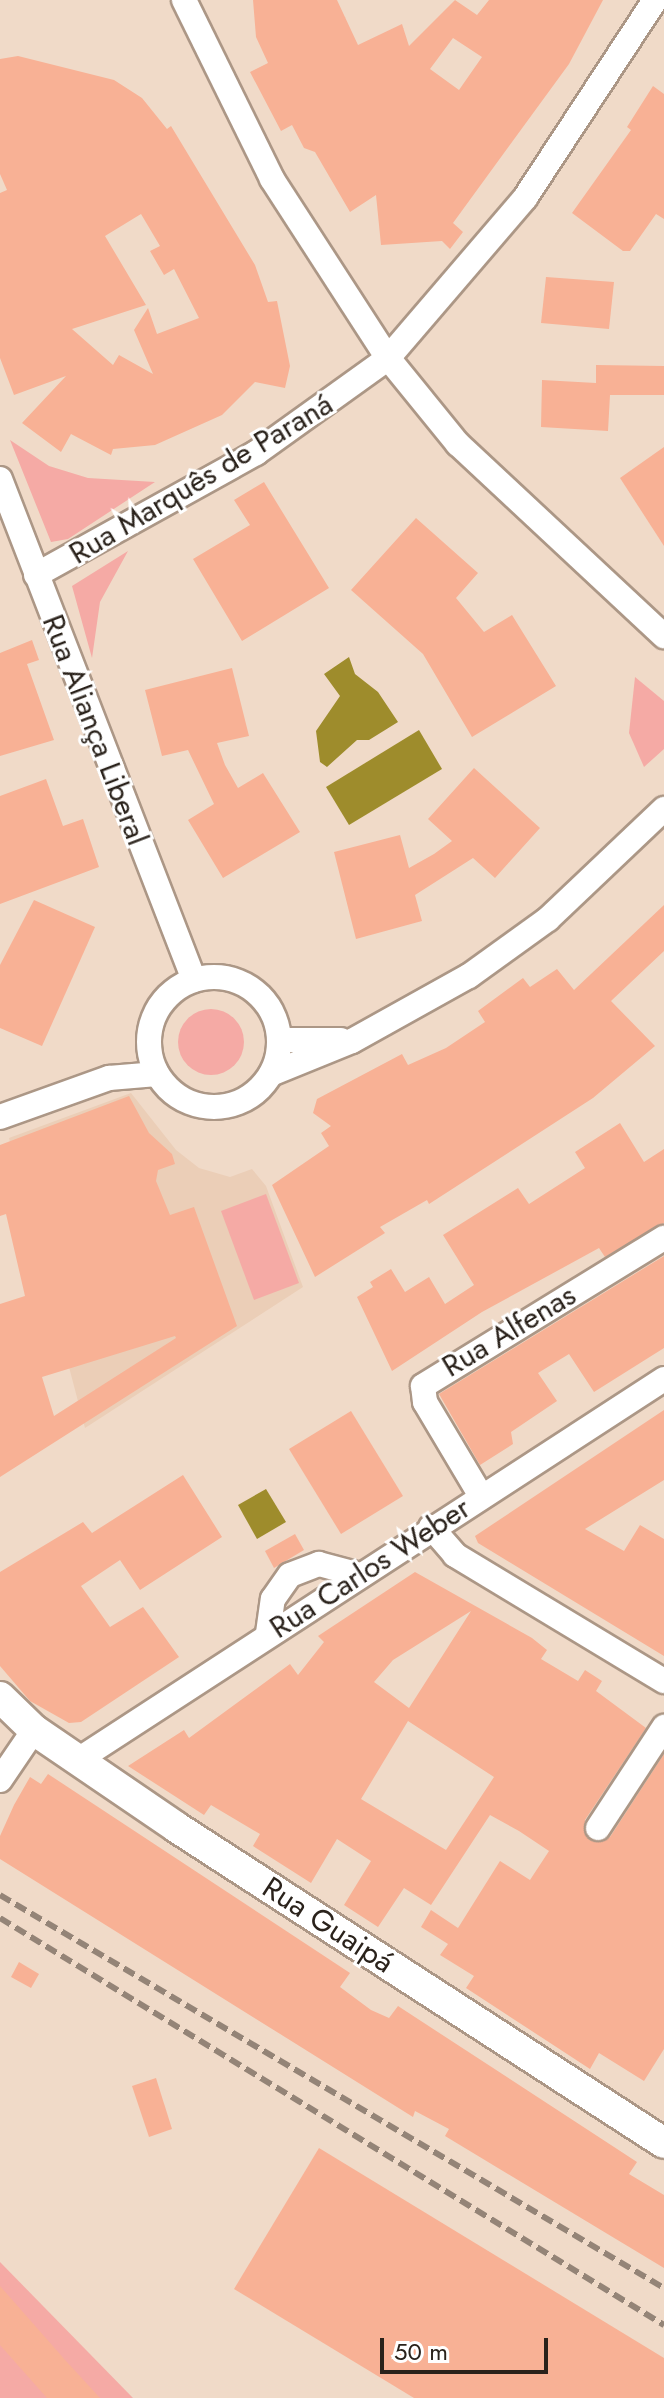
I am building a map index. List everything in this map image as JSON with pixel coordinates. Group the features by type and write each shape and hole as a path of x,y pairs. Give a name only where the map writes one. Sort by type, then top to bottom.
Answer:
{"main road":[{"name":"Rua Guaipá","path":"0,1697 34,1730 78,1760 664,2143"}],"street":[{"path":"184,0 272,179 388,358 458,444 664,636"},
{"name":"Rua Marquês de Paraná","path":"36,575 256,453 388,358 525,198 655,0"},
{"name":"Rua Aliança Liberal","path":"0,479 194,980"},
{"path":"149,1037 157,1074 175,1095 208,1107 243,1101 271,1074 352,1041 469,976 548,919 664,809"},
{"path":"109,1078 149,1037 163,1001 194,980 223,978 251,989 266,1003 279,1040 271,1074"},
{"path":"279,1040 352,1041"},
{"path":"0,1117 109,1078 157,1074"},
{"name":"Rua Alfenas","path":"481,1496 425,1402 423,1386 664,1238"},
{"name":"Rua Carlos Weber","path":"78,1760 356,1574 664,1379"},
{"path":"431,1527 455,1555 664,1681"},
{"path":"268,1633 273,1599 290,1575 319,1564 356,1574"},
{"path":"598,1828 664,1727"},
{"path":"0,1780 34,1730"}],"shaded area":[{"path":"10,440 49,466 88,478 155,482 68,539 51,542"},
{"path":"128,551 100,602 92,658 72,586"},
{"path":"349,657 355,674 378,692 398,722 369,740 357,740 327,767 320,762 316,731 340,696 324,674"},
{"path":"635,677 664,701 664,749 644,767 629,733"},
{"path":"419,730 442,769 349,825 326,787"},
{"path":"204,1009 218,1009 230,1014 239,1023 244,1042 242,1055 235,1066 218,1075 204,1075 192,1070 183,1061 178,1049 178,1035 183,1023 192,1014"},
{"path":"131,1093 176,1150 199,1168 230,1177 252,1169 266,1186 303,1287 85,1428 9,1138"},
{"path":"266,1194 299,1283 254,1300 221,1211"},
{"path":"266,1489 286,1522 257,1539 238,1505"},
{"path":"0,2262 133,2398 0,2398"}],"building":[{"path":"253,0 337,0 358,45 402,24 409,46 455,0 477,15 489,0 603,0 569,64 453,223 463,232 450,249 442,241 381,245 376,195 350,212 315,152 304,148 292,125 281,131 250,72 268,63 256,37","holes":["453,38 482,57 459,90 430,69"]},
{"path":"18,56 114,80 142,98 167,129 171,126 255,265 268,302 277,301 290,366 285,388 255,382 222,415 155,445 113,449 111,455 71,434 61,452 22,423 66,376 14,395 0,358 0,193 7,190 0,174 0,59","holes":["141,214 160,246 150,251 164,275 174,269 199,318 157,334 148,308 134,330 153,374 119,355 113,365 72,329 146,305 105,236"]},
{"path":"653,86 664,94 664,219 656,214 630,251 623,251 572,213 631,130 627,127"},
{"path":"546,277 614,282 609,329 541,323"},
{"path":"596,365 664,366 664,395 610,395 608,431 541,427 542,380 596,383"},
{"path":"664,447 664,546 620,478"},
{"path":"264,482 329,588 242,641 193,559 250,525 234,500"},
{"path":"416,518 478,573 456,598 484,632 512,615 556,686 472,737 423,654 351,590"},
{"path":"32,640 39,660 27,664 54,740 0,756 0,653"},
{"path":"232,668 249,736 217,743 225,765 238,788 263,773 300,832 223,878 188,820 214,804 188,750 162,756 145,690"},
{"path":"474,768 540,828 495,878 473,858 415,895 422,921 356,939 334,852 400,835 409,868 434,854 452,841 428,819"},
{"path":"46,779 63,826 83,819 99,867 0,904 0,796"},
{"path":"34,900 95,927 42,1046 0,1028 0,965"},
{"path":"664,905 664,951 611,1001 655,1046 593,1098 429,1204 427,1200 380,1227 385,1233 315,1277 272,1185 329,1146 321,1133 331,1126 313,1113 317,1099 402,1054 408,1065 446,1048 485,1022 478,1011 523,978 530,987 557,969 574,990"},
{"path":"129,1096 149,1133 172,1154 175,1164 158,1170 156,1181 170,1215 194,1207 237,1326 0,1477 0,1304 25,1296 6,1214 0,1216 0,1145","holes":["176,1338 54,1416 42,1377"]},
{"path":"620,1123 644,1162 664,1149 664,1223 605,1257 599,1248 482,1312 392,1371 357,1297 373,1287 370,1282 391,1269 405,1292 429,1277 445,1304 474,1285 443,1235 518,1188 529,1204 585,1168 575,1152"},
{"path":"664,1256 664,1348 594,1392 569,1354 538,1373 557,1401 511,1432 513,1444 480,1465 439,1394"},
{"path":"664,1410 664,1480 585,1529 624,1551 640,1525 664,1539 664,1656 478,1543 475,1536"},
{"path":"351,1411 403,1496 341,1534 289,1449"},
{"path":"183,1475 222,1537 140,1590 120,1560 81,1586 110,1627 143,1607 179,1657 81,1722 69,1723 30,1701 0,1666 0,1572 83,1522 92,1533"},
{"path":"295,1534 304,1550 274,1568 265,1551"},
{"path":"415,1572 532,1638 547,1650 541,1659 578,1681 585,1670 602,1681 596,1691 646,1728 585,1820 589,1840 610,1837 664,1754 664,2049 644,2081 599,2053 590,2069 466,1988 474,1976 440,1955 448,1944 421,1927 431,1910 458,1928 500,1861 530,1880 549,1851 519,1831 490,1815 431,1905 404,1888 378,1927 344,1905 371,1861 337,1839 311,1883 253,1846 260,1834 211,1805 204,1815 128,1766 184,1730 189,1738 290,1664 298,1675 324,1642 318,1636","holes":["471,1611 409,1708 374,1682 393,1660","408,1721 494,1777 446,1850 361,1799"]},
{"path":"48,1774 350,1973 340,1987 371,2010 389,2018 398,2006 637,2162 629,2174 664,2195 664,2268 445,2136 449,2129 415,2111 413,2117 0,1859 0,1836 14,1805 30,1777 41,1784"},
{"path":"19,1962 39,1974 31,1988 11,1977"},
{"path":"156,2078 172,2129 149,2137 132,2086"},
{"path":"319,2148 664,2358 664,2398 414,2398 234,2289"},
{"path":"0,2286 100,2398 47,2398 0,2345"}],"railway":[{"path":"0,1895 664,2288"},
{"path":"0,1918 664,2325"}]}
